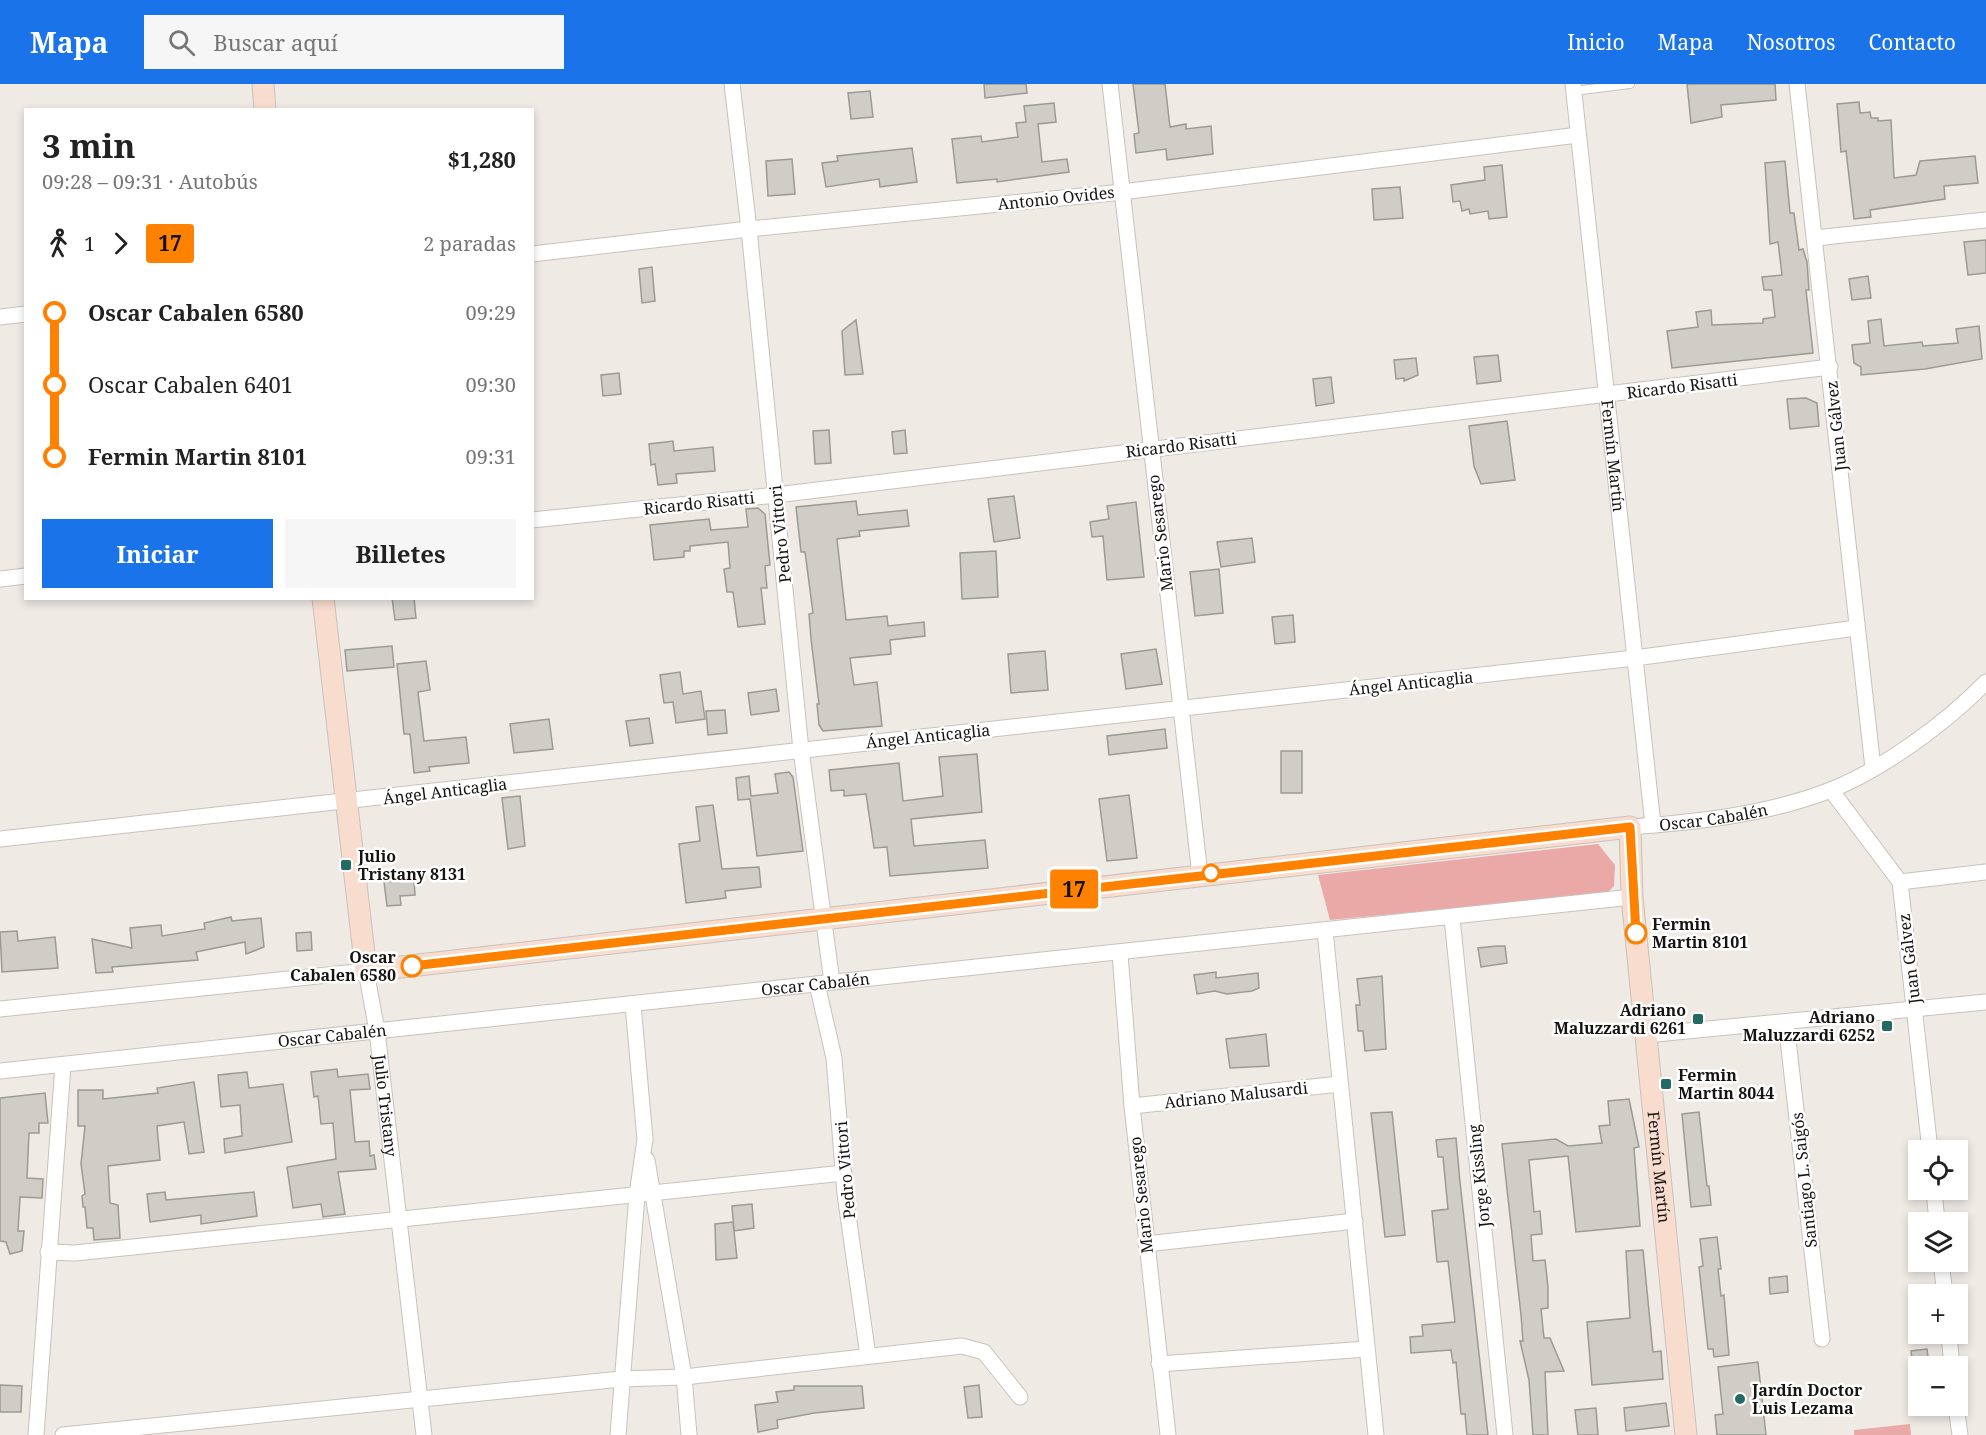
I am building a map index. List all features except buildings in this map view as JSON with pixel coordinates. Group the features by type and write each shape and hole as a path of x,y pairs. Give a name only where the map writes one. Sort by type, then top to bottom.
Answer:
{"main road":[{"path":"262,84 266,108"},
{"name":"Julio Tristany","path":"323,600 366,971"},
{"name":"Oscar Cabalén","path":"366,971 1630,827"},
{"name":"Fermín Martín","path":"1630,827 1632,897 1686,1435"}],"street":[{"name":"Pedro Vittori","path":"732,84 749,229 801,750 824,918 825,983 844,1173 868,1356"},
{"name":"Mario Sesarego","path":"1110,84 1200,875"},
{"name":"Juan Gálvez","path":"1797,84 1873,768"},
{"name":"Fermín Martín","path":"1573,87 1653,825"},
{"name":"Antonio Ovides","path":"534,255 749,229 1122,192 1578,135"},
{"path":"1815,238 1986,220"},
{"path":"0,317 24,314"},
{"name":"Ricardo Risatti","path":"534,520 776,495 1830,367"},
{"path":"0,579 24,576"},
{"name":"Ángel Anticaglia","path":"0,839 347,803 801,750 1635,658 1856,628"},
{"name":"Oscar Cabalén","path":"1630,827 1714,819 1764,810 1831,790 1873,768 1923,736 1967,702 1986,682"},
{"path":"1831,790 1900,882 1986,872"},
{"name":"Juan Gálvez","path":"1900,882 1929,1140"},
{"name":"Oscar Cabalén","path":"0,1071 825,983 1120,954 1632,897"},
{"name":"Jorge Kissling","path":"1452,918 1506,1435"},
{"path":"1325,931 1376,1435"},
{"name":"Mario Sesarego","path":"1120,954 1132,1106 1168,1435"},
{"path":"0,1009 366,971"},
{"name":"Julio Tristany","path":"366,971 377,1031 424,1435"},
{"path":"1646,1035 1986,1002"},
{"path":"618,1435 621,1379 644,1194 645,1139 633,1005"},
{"name":"Santiago L. Saigós","path":"1786,1022 1822,1339"},
{"path":"54,1435 36,1434 63,1065"},
{"name":"Adriano Malusardi","path":"1132,1106 1340,1084"},
{"path":"48,1252 75,1253 844,1173"},
{"path":"644,1194 684,1377 689,1435"},
{"path":"1146,1244 1354,1221"},
{"path":"63,1435 191,1429 421,1398 621,1379 684,1377 962,1346 984,1352 1020,1397"},
{"path":"1159,1364 1367,1349"},
{"path":"1957,1416 1960,1435"}],"lane":[{"path":"1573,87 1630,84"}],"shaded area":[{"path":"1598,844 1615,865 1614,886 1606,894 1330,920 1318,875"},
{"path":"1910,1424 1911,1435 1854,1435 1854,1430"}],"bus line":[{"name":"17","path":"412,966 1630,827 1632,897 1636,933"}],"place":[{"name":"Julio Tristany 8131","path":"346,865"},
{"name":"Fermin Martin 8101","path":"1636,933"},
{"name":"Oscar Cabalen 6580","path":"412,966"},
{"name":"Adriano Maluzzardi 6261","path":"1698,1019"},
{"name":"Adriano Maluzzardi 6252","path":"1887,1026"},
{"name":"Fermin Martin 8044","path":"1666,1084"},
{"name":"Jardín Doctor Luis Lezama","path":"1740,1399"}]}
